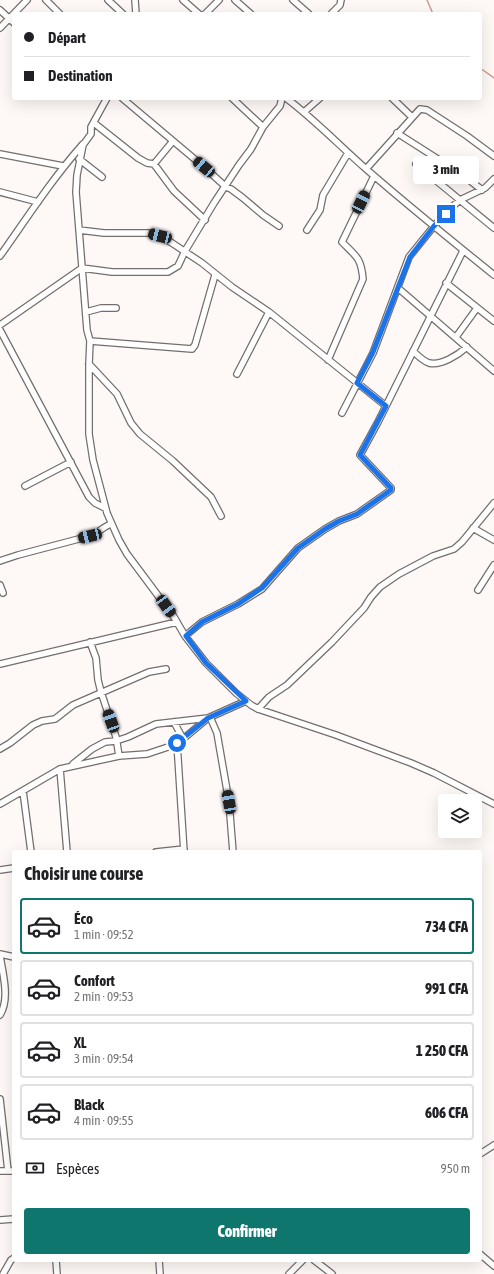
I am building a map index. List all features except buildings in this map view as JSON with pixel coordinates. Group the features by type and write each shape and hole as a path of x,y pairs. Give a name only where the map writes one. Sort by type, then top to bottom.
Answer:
{"street":[{"path":"15,12 27,0"},
{"path":"46,0 58,12"},
{"path":"108,0 121,12"},
{"path":"135,0 136,12"},
{"path":"183,0 197,12"},
{"path":"207,12 219,0"},
{"path":"235,0 249,12"},
{"path":"293,0 307,12"},
{"path":"333,12 340,5 341,0"},
{"path":"0,10 12,21"},
{"path":"0,28 12,15"},
{"path":"106,100 91,127 91,134 83,145 79,159 76,192 87,330 90,341 89,434 93,460 105,508 119,540 134,564 206,663 246,701 258,709 336,735 411,763 494,804"},
{"path":"124,100 226,187 231,189 279,226"},
{"path":"234,100 263,127"},
{"path":"0,325 82,268 112,272 168,272 178,266 204,220 251,149 263,127 280,106 282,100"},
{"path":"289,100 304,112 374,176 463,251 494,275"},
{"path":"304,112 318,100"},
{"path":"394,100 412,117"},
{"path":"366,169 420,109 427,110 468,136 494,156"},
{"path":"94,123 138,158 147,163 154,164 174,191 204,220"},
{"path":"397,133 463,175 482,190"},
{"path":"1,254 63,166 91,134"},
{"path":"154,164 173,141"},
{"path":"307,230 320,210 323,195 348,153"},
{"path":"0,154 63,166"},
{"path":"79,159 102,176"},
{"path":"416,164 494,228"},
{"path":"328,360 363,279 362,265 357,256 342,242 374,176"},
{"path":"342,413 373,352 410,257 434,226 460,200 482,190 494,179"},
{"path":"0,192 38,202"},
{"path":"79,230 104,233 149,233 160,236 186,251 215,274 269,312 386,406"},
{"path":"186,636 202,622 238,604 262,588 298,548 325,529 339,521 357,514 391,490 391,488 360,455 463,251"},
{"path":"90,341 192,349 195,345 215,274"},
{"path":"446,283 494,321"},
{"path":"398,288 494,371"},
{"path":"86,312 101,308 116,308"},
{"path":"456,337 477,308"},
{"path":"237,374 269,312"},
{"path":"0,330 92,501 105,508"},
{"path":"413,351 431,363 450,359 460,354 467,347"},
{"path":"89,364 117,394 131,423 140,434 211,497 221,516"},
{"path":"24,486 71,462"},
{"path":"258,709 269,697 287,684 332,642 364,608 380,587 399,574 433,556 454,549 494,503"},
{"path":"0,561 90,536 97,533 105,526 111,524"},
{"path":"473,528 494,540"},
{"path":"478,590 494,565"},
{"path":"0,585 3,593"},
{"path":"0,664 177,622"},
{"path":"90,642 96,658 98,680 111,721 119,756"},
{"path":"0,749 33,725 42,721 55,719 73,705 150,672 166,669"},
{"path":"0,804 60,769 72,765 119,756 147,754 177,743 209,718 246,701"},
{"path":"72,765 92,749 105,742 116,741 146,730 156,724 209,718"},
{"path":"209,718 217,733 229,802 233,850"},
{"path":"174,722 183,739"},
{"path":"177,743 184,850"},
{"path":"60,769 67,850"},
{"path":"23,791 31,850"},
{"path":"0,870 12,868"},
{"path":"0,1015 4,1008 5,989 0,955 12,957"},
{"path":"0,1099 8,1171"},
{"path":"482,1153 494,1145"},
{"path":"0,1171 12,1171"},
{"path":"0,1220 12,1219"},
{"path":"482,1256 494,1266"},
{"path":"3,1274 12,1259"},
{"path":"56,1262 58,1274"},
{"path":"159,1262 160,1274"},
{"path":"289,1274 301,1262"},
{"path":"317,1262 332,1274"}],"waterway":[{"path":"427,0 432,12"},
{"path":"482,69 494,78"}],"route":[{"path":"177,743 208,718 246,701 206,663 186,636 202,622 238,604 262,588 298,548 325,529 339,521 357,514 392,489 360,457 361,452 386,406 357,383 373,352 410,257 434,226 446,214"}]}
